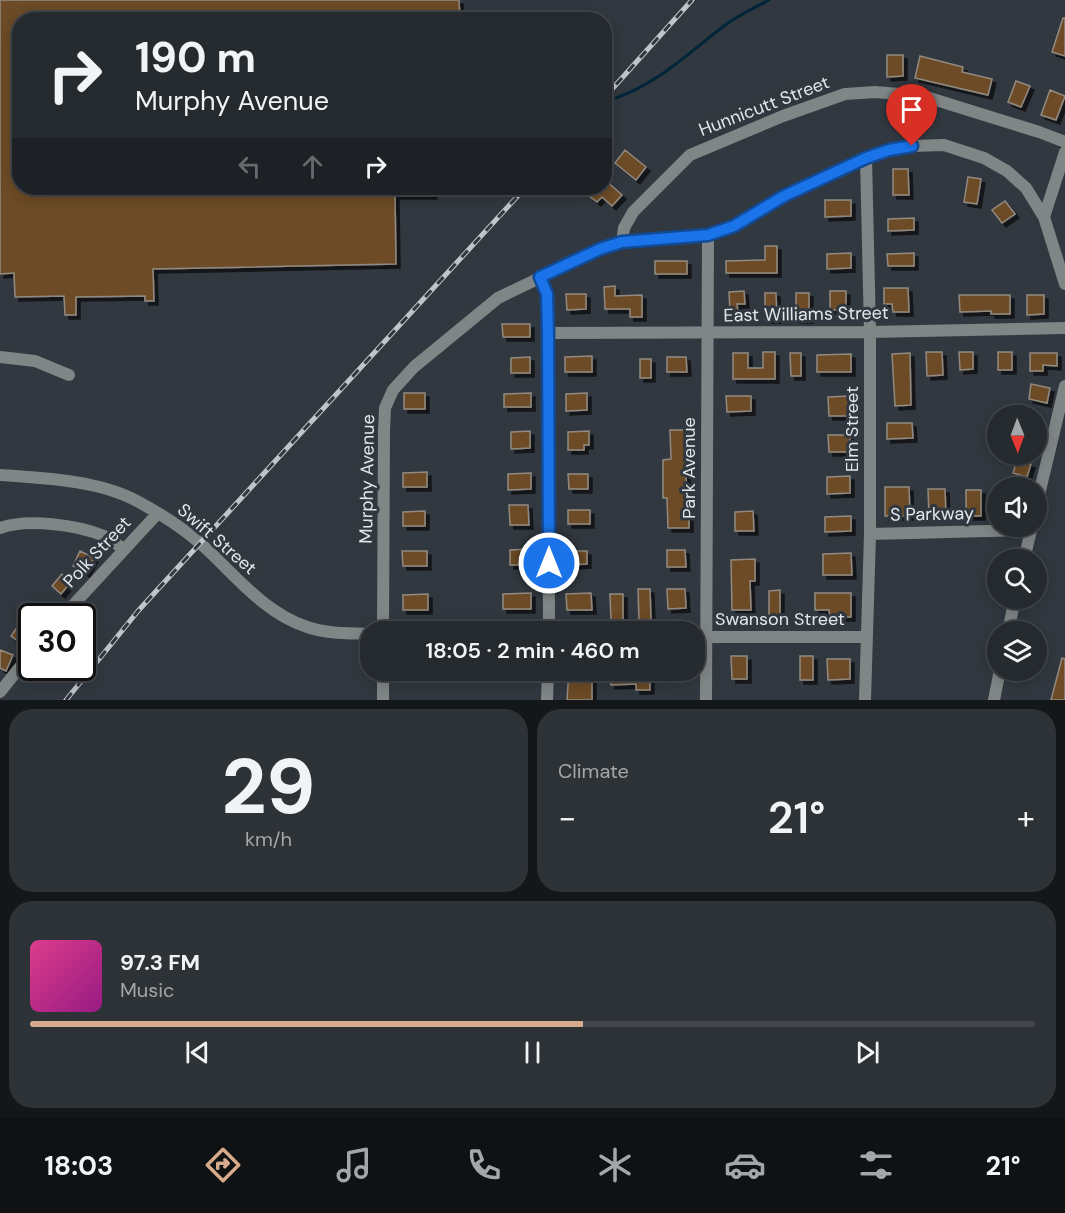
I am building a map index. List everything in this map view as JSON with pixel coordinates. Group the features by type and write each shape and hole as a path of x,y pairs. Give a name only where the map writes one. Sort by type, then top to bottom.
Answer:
{"street":[{"name":"Hunnicutt Street","path":"622,242 624,228 633,212 690,154 783,116 845,94 875,92 923,96 1040,132 1065,142"},
{"name":"Murphy Avenue","path":"383,621 384,431 386,408 393,390 414,367 498,298 540,277 600,249 622,242 708,235 734,226 784,196 866,158 889,150 912,146 944,145 974,155 1006,171 1026,188 1044,217 1065,284"},
{"path":"1044,217 1065,152"},
{"name":"Elm Street","path":"865,700 870,534 870,332 866,158"},
{"name":"Park Avenue","path":"700,621 708,235"},
{"path":"540,277 547,294 549,621"},
{"name":"East Williams Street","path":"548,333 707,334 1065,328"},
{"path":"0,357 35,361 69,375"},
{"path":"1043,477 1065,386"},
{"name":"Swift Street","path":"0,475 57,480 99,488 132,498 180,526 264,604 282,616 308,628 360,634"},
{"name":"Polk Street","path":"75,603 158,513"},
{"path":"0,528 8,525 34,523 69,527 105,537 124,549"},
{"name":"S Parkway","path":"870,534 987,530"},
{"name":"Swanson Street","path":"705,637 866,637"},
{"path":"0,692 18,670"},
{"path":"383,681 383,700"},
{"path":"547,700 548,681"},
{"name":"Park Avenue","path":"704,681 706,700"},
{"path":"994,700 997,681"}],"building":[{"path":"0,0 459,0 460,12 12,12 12,195 395,195 396,264 153,269 154,301 145,301 145,296 76,297 76,315 65,315 64,296 15,297 14,273 0,274"},
{"path":"1063,18 1065,18 1065,56 1052,52"},
{"path":"887,55 903,55 903,76 887,77"},
{"path":"920,56 963,67 962,72 992,79 988,95 915,78"},
{"path":"1016,81 1030,86 1021,107 1008,102"},
{"path":"1050,90 1065,96 1056,120 1041,115"},
{"path":"625,150 646,167 636,180 615,163"},
{"path":"893,169 908,169 909,195 893,195"},
{"path":"968,177 981,179 977,204 964,202"},
{"path":"612,186 622,195 612,206 602,197 597,202 589,196 612,195"},
{"path":"825,200 851,200 851,216 825,217"},
{"path":"1005,201 1015,214 1002,223 992,210"},
{"path":"914,218 914,230 888,231 888,219"},
{"path":"765,246 777,246 777,273 726,273 726,261 765,260"},
{"path":"851,253 851,268 827,269 827,254"},
{"path":"914,253 914,266 888,266 887,254"},
{"path":"655,261 687,261 687,274 655,274"},
{"path":"615,286 615,296 642,295 642,317 630,317 630,309 605,309 604,287"},
{"path":"884,288 908,288 909,312 893,312 892,304 884,304"},
{"path":"744,291 745,304 737,304 738,312 730,312 729,292"},
{"path":"830,291 846,291 846,310 830,310"},
{"path":"765,293 776,293 777,319 765,319"},
{"path":"796,293 809,293 809,319 796,319"},
{"path":"566,294 586,294 586,309 567,310"},
{"path":"959,295 1010,295 1010,314 991,314 991,311 960,312"},
{"path":"1027,295 1044,295 1044,314 1027,315"},
{"path":"502,324 530,324 530,337 503,337"},
{"path":"763,352 775,352 775,379 733,379 733,353 748,353 748,368 763,368"},
{"path":"926,352 942,352 943,375 927,376"},
{"path":"959,352 973,352 973,369 960,370"},
{"path":"998,352 1012,352 1012,370 998,370"},
{"path":"790,353 801,353 801,376 791,376"},
{"path":"910,353 911,405 895,406 892,354"},
{"path":"1030,353 1057,353 1057,366 1043,365 1043,371 1030,371"},
{"path":"851,354 851,372 817,372 817,355"},
{"path":"592,356 592,372 565,372 565,357"},
{"path":"530,357 530,373 511,373 511,358"},
{"path":"667,357 686,357 687,372 667,372"},
{"path":"640,359 651,359 651,378 640,378"},
{"path":"1031,384 1050,388 1047,403 1029,399"},
{"path":"404,393 425,393 425,409 404,409"},
{"path":"531,393 531,407 504,407 504,394"},
{"path":"587,393 587,410 566,411 566,394"},
{"path":"726,396 751,396 751,411 727,412"},
{"path":"849,396 850,416 829,416 828,397"},
{"path":"887,423 912,423 913,438 887,439"},
{"path":"670,430 688,430 689,471 686,472 689,528 668,528 667,498 663,498 663,460 671,459"},
{"path":"530,431 530,448 511,449 511,432"},
{"path":"589,431 589,445 584,445 584,450 568,450 568,432"},
{"path":"828,435 850,435 850,452 829,452"},
{"path":"1015,465 1031,465 1027,477 1013,473"},
{"path":"427,472 427,487 403,487 403,473"},
{"path":"531,473 531,489 508,490 508,474"},
{"path":"568,474 588,474 588,489 569,489"},
{"path":"850,476 850,493 827,494 827,477"},
{"path":"885,487 909,487 910,516 885,516"},
{"path":"928,489 945,489 946,515 929,516"},
{"path":"966,490 981,490 981,516 966,516"},
{"path":"509,505 528,505 529,525 510,525"},
{"path":"568,510 590,510 590,524 568,524"},
{"path":"425,511 425,526 403,526 403,512"},
{"path":"753,511 754,531 735,531 735,512"},
{"path":"851,516 851,531 825,532 825,517"},
{"path":"529,549 529,565 510,565 510,550"},
{"path":"667,550 685,550 686,567 667,567"},
{"path":"80,551 94,558 86,573 73,566"},
{"path":"402,551 427,551 427,566 403,566"},
{"path":"567,551 587,551 587,564 568,565"},
{"path":"851,553 852,575 823,575 823,554"},
{"path":"755,559 755,581 750,581 751,610 732,610 731,560"},
{"path":"62,574 71,582 61,594 52,586"},
{"path":"638,589 650,589 651,620 639,620"},
{"path":"667,589 685,589 686,608 668,609"},
{"path":"780,590 780,618 769,619 769,591"},
{"path":"531,593 531,609 503,609 503,594"},
{"path":"591,593 592,610 567,610 566,594"},
{"path":"815,593 851,593 851,617 830,617 829,610 815,610"},
{"path":"428,594 428,610 403,610 403,595"},
{"path":"610,594 623,594 623,620 611,620"},
{"path":"18,626 18,641 11,636"},
{"path":"0,650 13,655 6,671 0,668"},
{"path":"731,656 747,656 747,679 732,679"},
{"path":"800,656 813,656 813,680 800,680"},
{"path":"1062,658 1065,659 1065,700 1051,700"},
{"path":"827,659 850,659 850,679 828,680"},
{"path":"568,681 592,681 592,700 567,700"},
{"path":"611,681 650,681 650,690 636,690 636,684 611,685"}],"waterway":[{"path":"616,98 648,83 728,23 769,0"}],"railway":[{"path":"612,89 692,0"},
{"path":"66,700 138,611 519,195"}],"route":[{"path":"549,563 547,294 540,277 600,249 622,242 708,235 734,226 784,196 866,158 889,150 912,146"}]}
